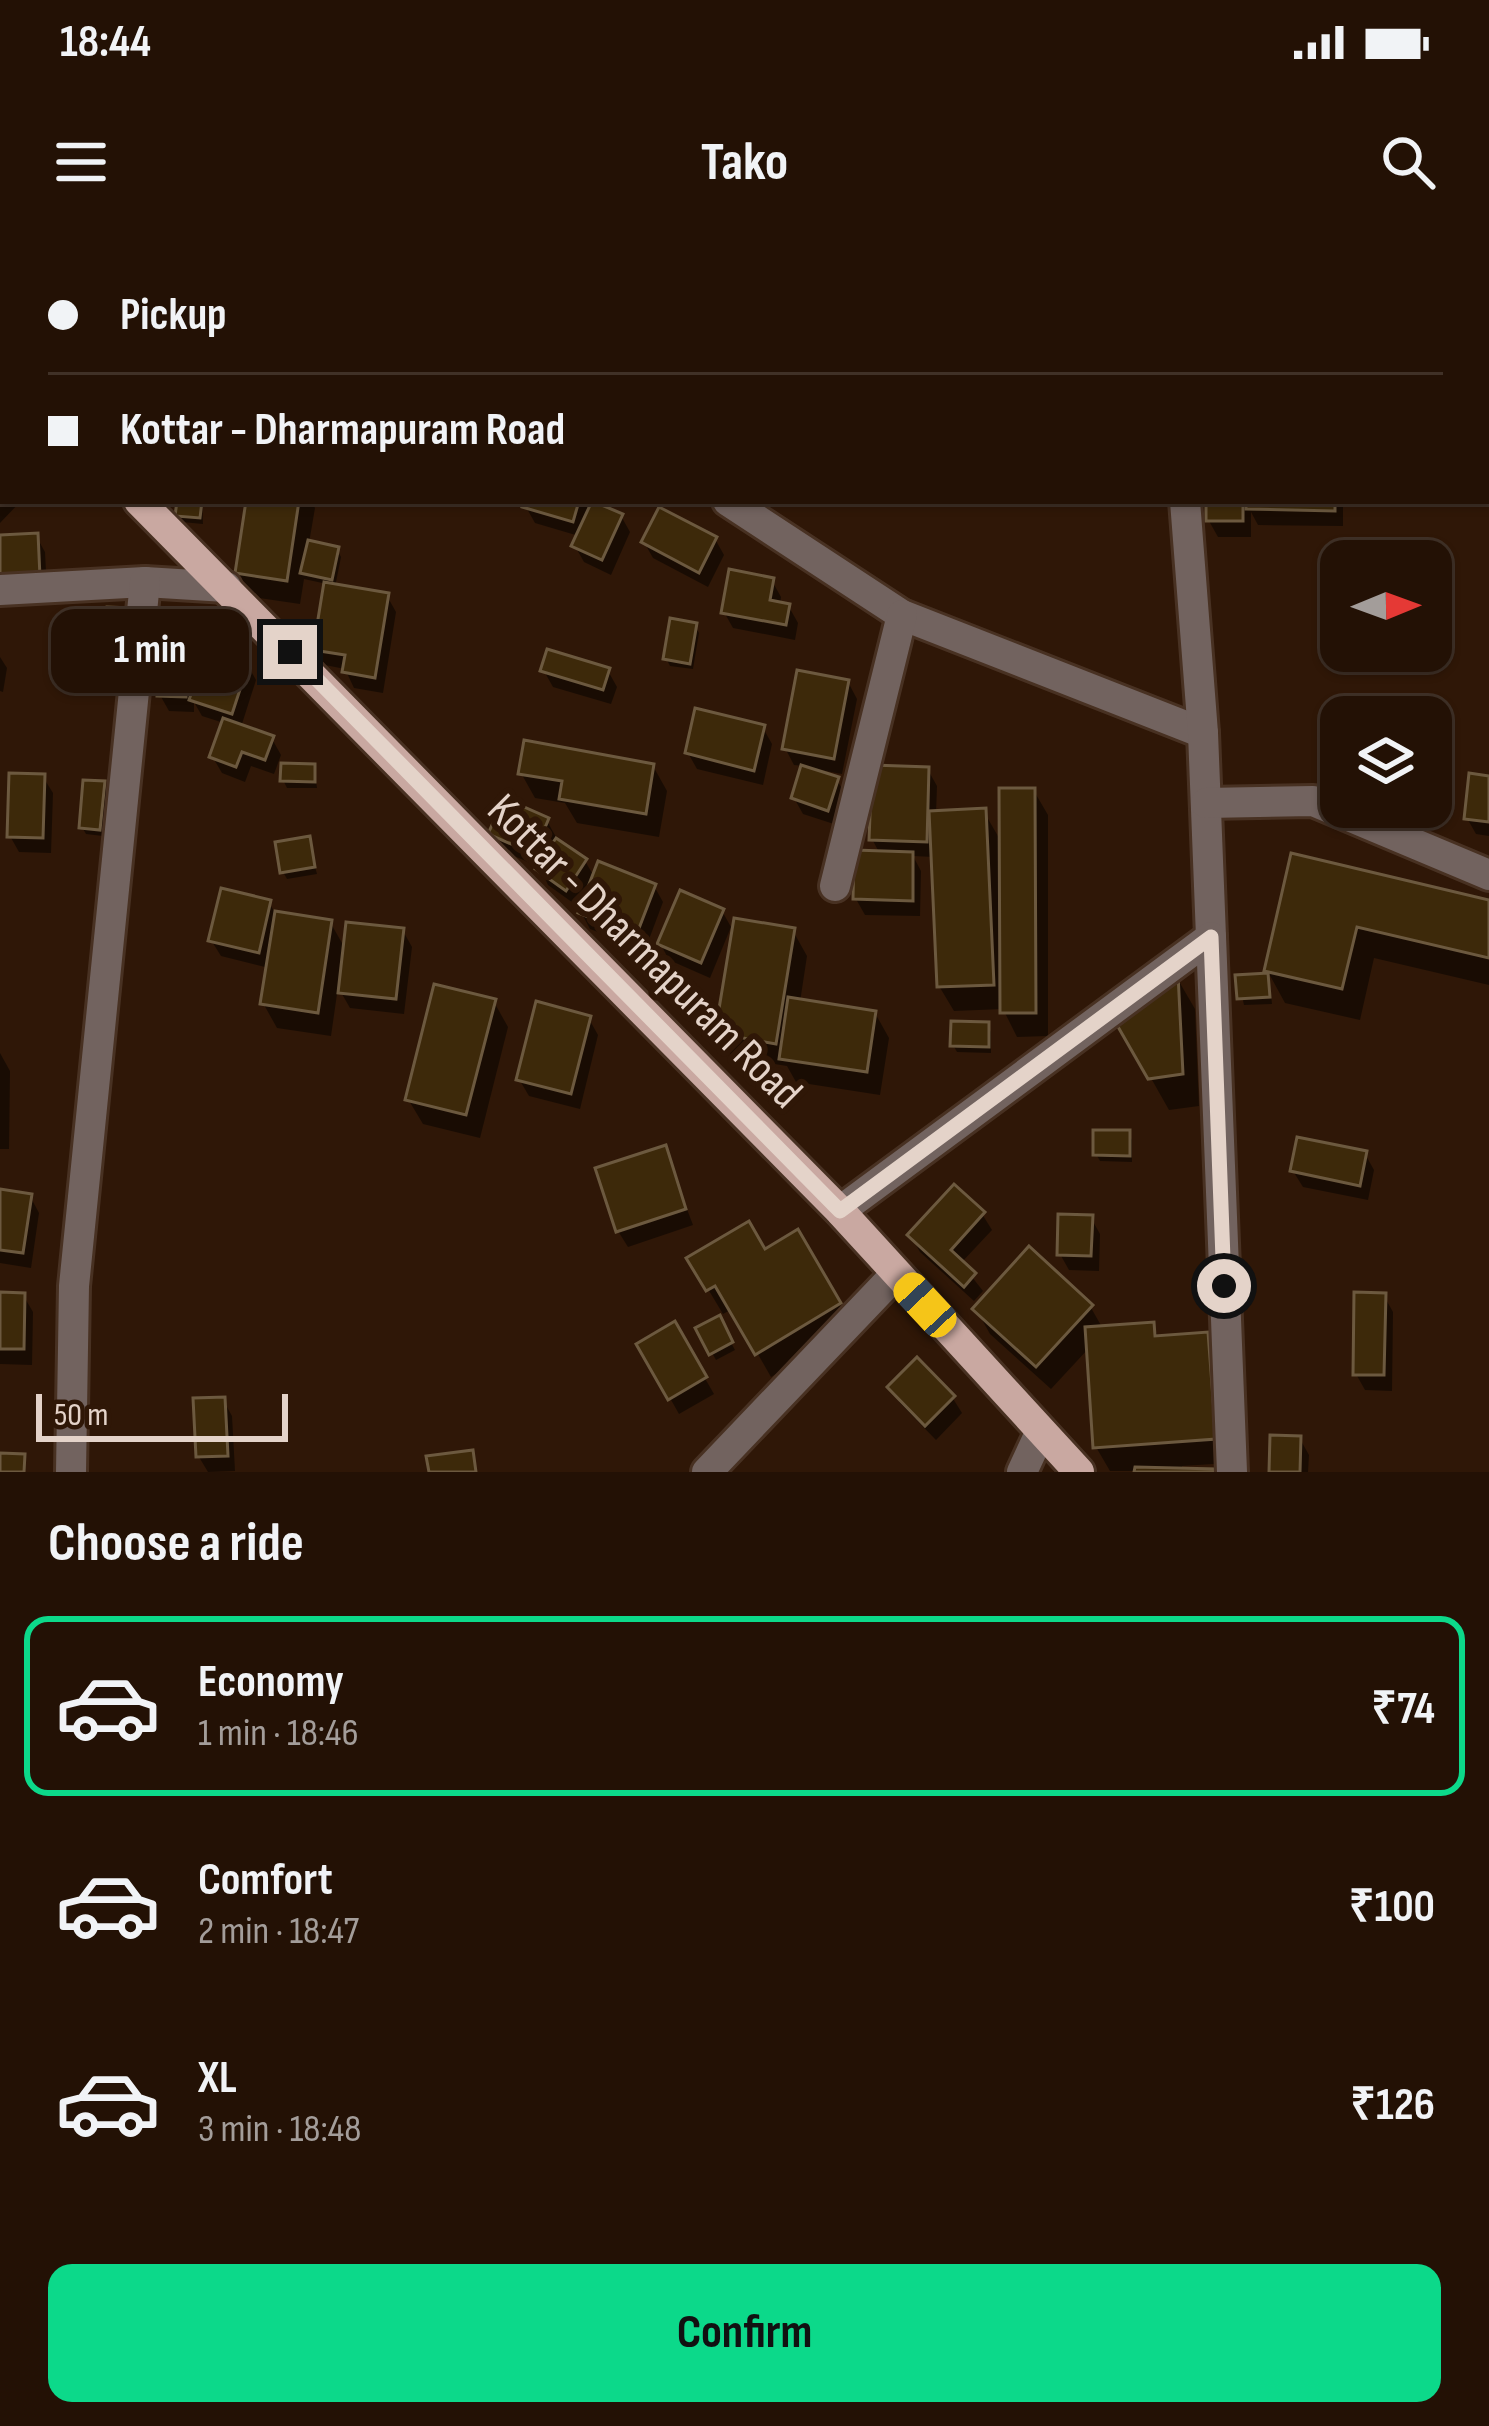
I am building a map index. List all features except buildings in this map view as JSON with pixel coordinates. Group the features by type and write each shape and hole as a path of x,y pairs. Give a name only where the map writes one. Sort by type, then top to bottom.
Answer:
{"main road":[{"name":"Kottar - Dharmapuram Road","path":"151,508 840,1211 1079,1472"}],"street":[{"path":"733,504 902,615 1203,733"},
{"path":"1185,504 1203,733 1232,1472"},
{"path":"0,590 146,582 226,587"},
{"path":"71,1472 74,1286 146,582"},
{"path":"835,886 902,615"},
{"path":"1206,803 1313,801 1489,874"},
{"path":"840,1211 1211,937"},
{"path":"707,1472 896,1274"},
{"path":"1022,1472 1041,1431"}],"route":[{"path":"290,652 840,1211 1211,937 1224,1286"}]}
